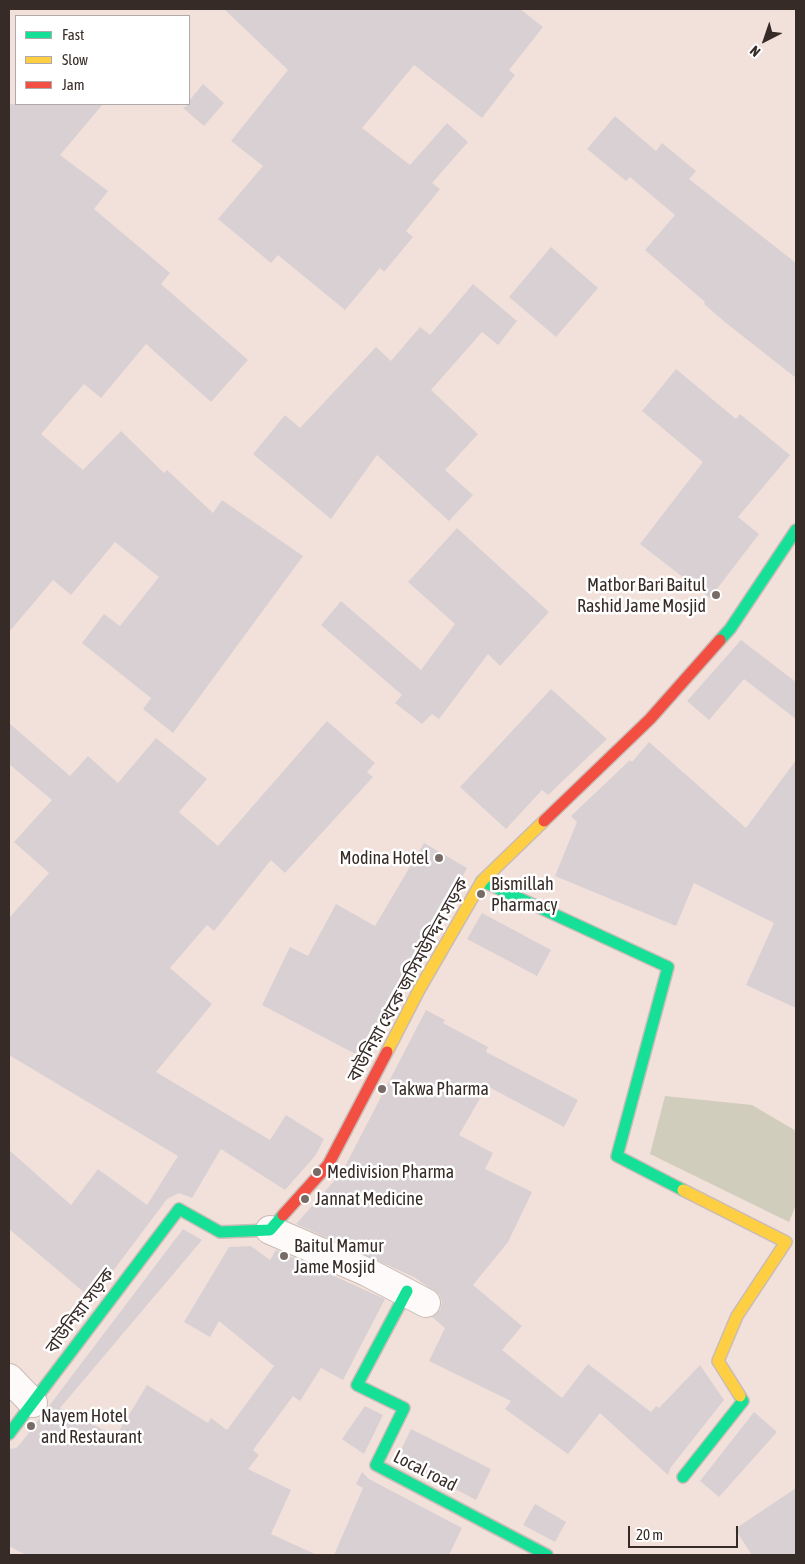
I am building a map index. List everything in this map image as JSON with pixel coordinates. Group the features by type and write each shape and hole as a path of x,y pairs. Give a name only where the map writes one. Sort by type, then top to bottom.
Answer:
{"street":[{"name":"বাউনিয়া থেকে জসিমউদ্দিন সড়ক","path":"270,1230 328,1165 418,990 482,881 656,712 730,629 796,530"},
{"path":"482,881 668,966 617,1156 786,1242 737,1316 718,1361 743,1401 683,1477"},
{"name":"বাউনিয়া সড়ক","path":"9,1434 179,1209 220,1232 270,1230"},
{"path":"270,1230 416,1297"},
{"name":"Local road","path":"416,1297 357,1385 404,1408 376,1465 548,1555"},
{"path":"9,1378 33,1403"}],"shaded area":[{"path":"665,1096 752,1105 796,1131 796,1205 789,1222 650,1154"}],"building":[{"path":"224,9 520,9 543,27 509,70 515,75 482,118 414,65 362,128 410,165 447,123 468,142 432,183 440,189 406,231 413,237 384,272 380,268 345,310 278,255 271,263 218,219 263,166 231,141 288,70"},
{"path":"203,84 224,103 204,126 183,108 190,105 190,100"},
{"path":"9,104 102,105 60,155 108,191 94,209 170,273 161,284 248,360 211,402 146,344 101,398 84,384 41,434 83,470 121,431 164,473 167,470 213,513 222,500 303,556 173,733 143,709 151,698 82,643 104,614 120,626 159,577 115,542 71,595 53,580 9,632"},
{"path":"615,116 656,151 662,143 696,171 689,179 796,263 796,378 726,323 704,304 705,302 645,250 675,215 630,177 626,181 587,149"},
{"path":"551,247 598,288 556,337 509,297"},
{"path":"473,284 517,321 498,345 482,332 431,390 478,434 445,470 473,495 449,521 377,455 331,519 253,454 285,415 300,428 376,347 391,361 420,327 430,335"},
{"path":"676,369 736,419 740,414 790,455 738,517 759,534 710,598 640,544 703,462 642,411"},
{"path":"457,528 549,612 500,666 488,654 439,719 432,714 422,724 395,703 402,695 321,625 341,601 421,670 455,624 408,582"},
{"path":"741,640 796,682 796,719 744,679 709,720 687,701"},
{"path":"551,689 607,739 548,795 542,790 506,829 460,787"},
{"path":"327,721 375,763 367,772 373,777 285,873 271,860 214,931 207,925 170,968 212,1004 156,1072 270,1140 286,1115 324,1139 315,1156 285,1190 221,1149 192,1198 179,1193 167,1199 92,1299 9,1229 9,1150 71,1205 98,1169 147,1205 178,1156 9,1055 9,918 49,873 14,842 52,800 9,764 9,723 70,776 88,756 118,783 156,738 207,779 179,812 218,846"},
{"path":"649,742 746,828 796,760 796,1008 746,985 774,923 694,883 676,926 555,876 577,822 571,816 630,760 632,762"},
{"path":"424,843 467,868 451,897 454,898 439,924 436,923 395,994 398,996 365,1059 262,1005 290,947 308,956 336,904 375,926"},
{"path":"482,913 551,950 537,976 467,939"},
{"path":"426,1010 445,1020 443,1023 488,1047 486,1052 578,1100 564,1127 487,1086 459,1135 493,1153 485,1169 532,1192 508,1242 473,1285 522,1326 502,1350 562,1398 588,1364 651,1412 656,1406 659,1408 700,1365 724,1400 671,1467 668,1475 600,1413 568,1454 505,1409 511,1401 429,1361 445,1328 432,1317 440,1310 442,1302 439,1294 414,1277 296,1224 342,1172"},
{"path":"183,1229 202,1240 60,1408 116,1436 147,1385 208,1423 211,1418 227,1430 274,1366 219,1321 210,1337 184,1322 229,1247 251,1246 270,1260 276,1250 385,1299 343,1380 321,1368 300,1401 293,1396 253,1450 259,1455 248,1469 291,1490 271,1534 317,1555 26,1555 9,1546 9,1449 16,1448 21,1443"},
{"path":"365,1406 383,1415 364,1454 342,1439"},
{"path":"754,1412 777,1432 719,1497 700,1481"},
{"path":"411,1429 491,1469 476,1500 397,1458"},
{"path":"362,1472 369,1479 462,1528 449,1555 334,1555 363,1488 356,1484"},
{"path":"796,1488 796,1555 752,1555 735,1529"},
{"path":"535,1504 566,1522 555,1542 523,1525"}],"traffic: fast":[{"path":"720,640 730,629 796,530"},
{"path":"482,881 668,967 617,1156 683,1190"},
{"path":"9,1434 179,1209 220,1232 270,1230 283,1215"},
{"path":"407,1291 357,1385 404,1408 376,1465 547,1555"},
{"path":"683,1477 743,1401 740,1396"}],"traffic: slow":[{"path":"387,1052 419,990 482,881 544,821"},
{"path":"683,1190 786,1242 737,1316 718,1361 740,1396"}],"traffic: jam":[{"path":"544,821 650,719 720,640"},
{"path":"283,1215 328,1165 387,1052"}],"place":[{"name":"Matbor Bari Baitul Rashid Jame Mosjid","path":"716,595"},
{"name":"Modina Hotel","path":"439,858"},
{"name":"Bismillah Pharmacy","path":"481,894"},
{"name":"Takwa Pharma","path":"382,1089"},
{"name":"Medivision Pharma","path":"317,1172"},
{"name":"Jannat Medicine","path":"305,1199"},
{"name":"Baitul Mamur Jame Mosjid","path":"284,1256"},
{"name":"Nayem Hotel and Restaurant","path":"31,1426"}]}
